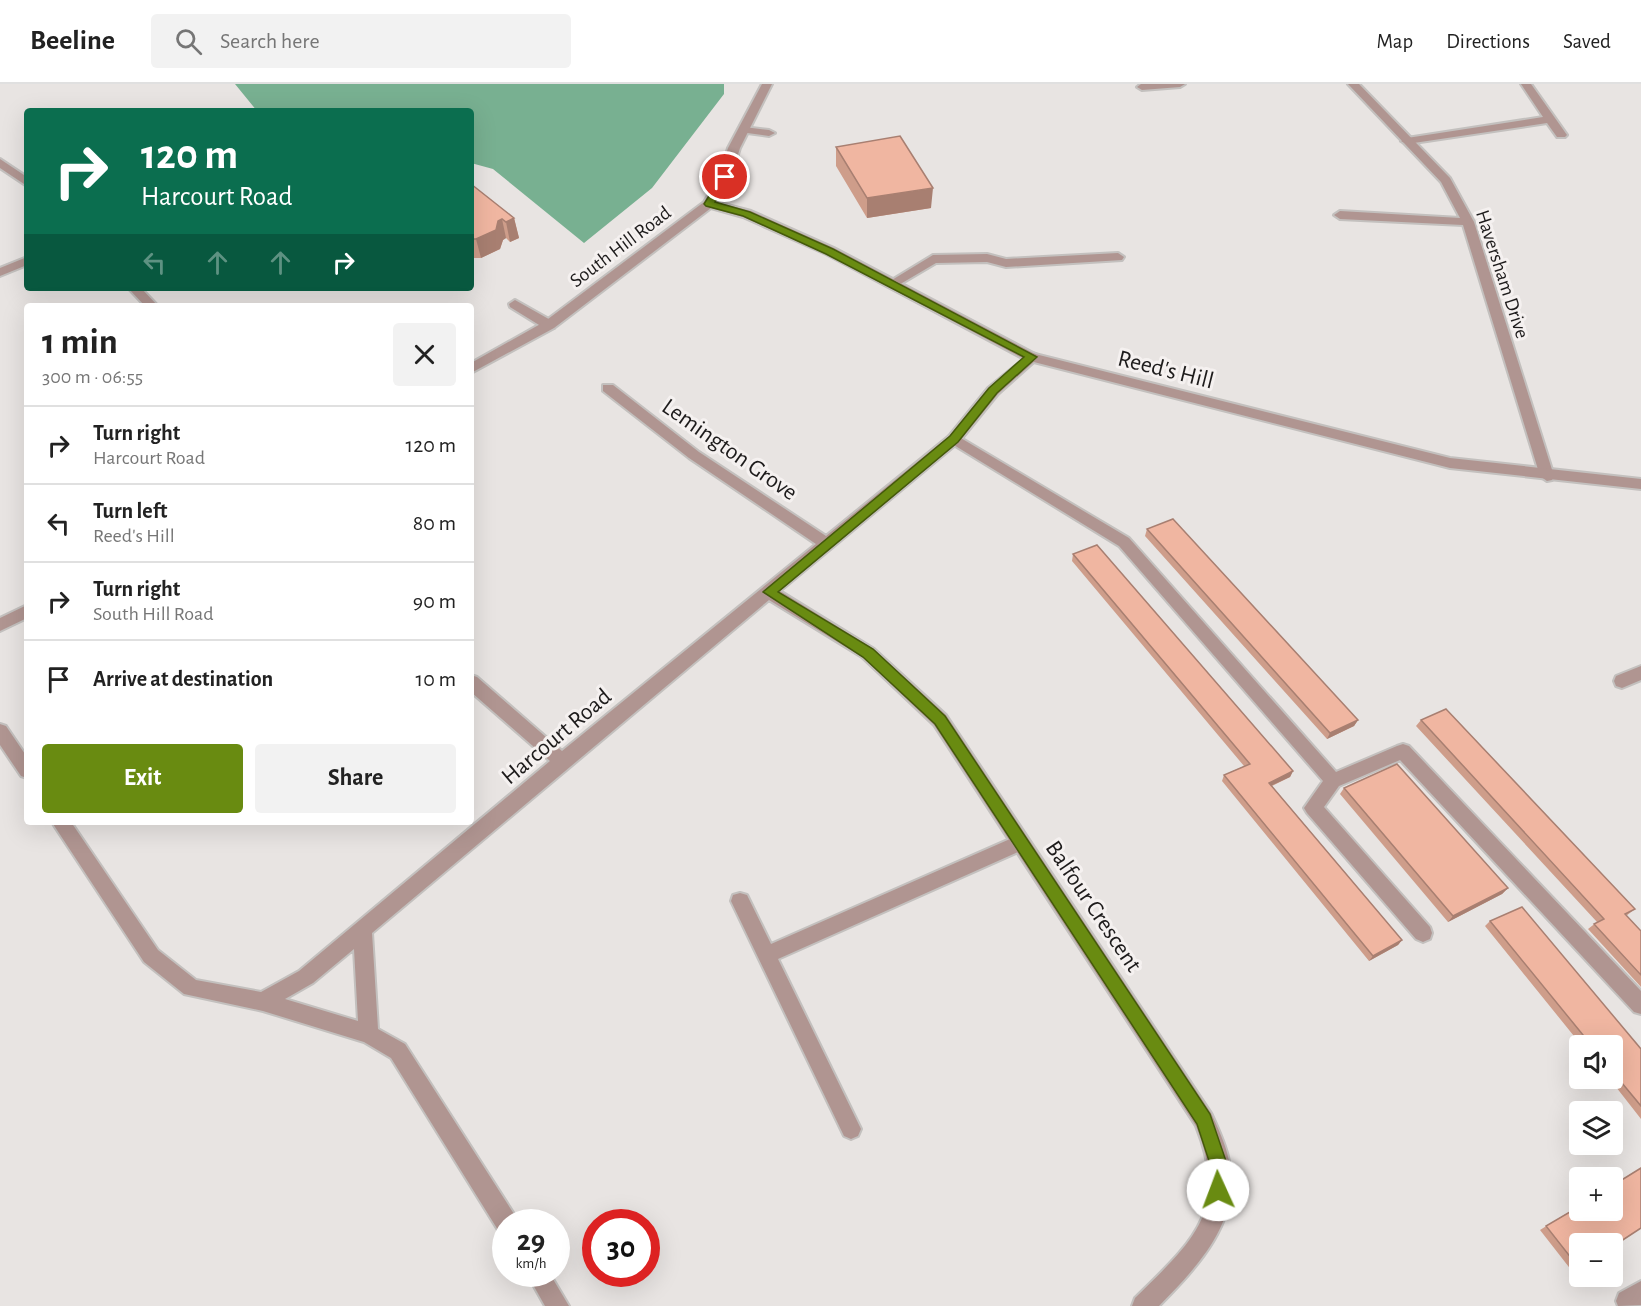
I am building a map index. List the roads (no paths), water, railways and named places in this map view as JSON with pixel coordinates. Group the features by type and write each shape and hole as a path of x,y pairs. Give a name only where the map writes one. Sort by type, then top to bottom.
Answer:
{"street":[{"name":"South Hill Road","path":"474,367 549,325 709,204 725,177 734,148 767,84"},
{"path":"1142,87 1180,84"},
{"name":"Haversham Drive","path":"1353,84 1446,180 1468,222 1547,476"},
{"path":"1526,84 1562,135"},
{"path":"1407,141 1550,119"},
{"path":"744,130 769,133"},
{"path":"0,162 24,181"},
{"name":"Reed's Hill","path":"709,204 747,214 892,284 935,309 1031,357 1450,463 1547,476 1641,484"},
{"path":"1340,214 1468,222"},
{"path":"892,284 933,259 967,257 1006,264 1118,258"},
{"path":"0,272 24,262"},
{"path":"137,291 149,303"},
{"path":"515,304 549,325"},
{"name":"Harcourt Road","path":"263,1002 306,977 562,761 954,439 993,391 1031,357"},
{"name":"Lemington Grove","path":"608,388 694,455 827,544"},
{"path":"954,439 1124,542 1333,781"},
{"name":"Balfour Crescent","path":"769,592 868,653 940,720 1019,843 1204,1120 1220,1167 1217,1214 1198,1248 1143,1306"},
{"path":"0,625 24,612"},
{"path":"1622,681 1641,673"},
{"path":"474,685 562,761"},
{"path":"0,731 24,767"},
{"path":"1423,933 1313,808 1333,781 1403,751 1641,1005"},
{"path":"63,825 151,956 191,988 263,1002 369,1034 398,1051 498,1209"},
{"path":"766,955 1019,843"},
{"path":"740,901 851,1129"},
{"path":"362,930 369,1034"},
{"path":"546,1287 558,1306"}]}
